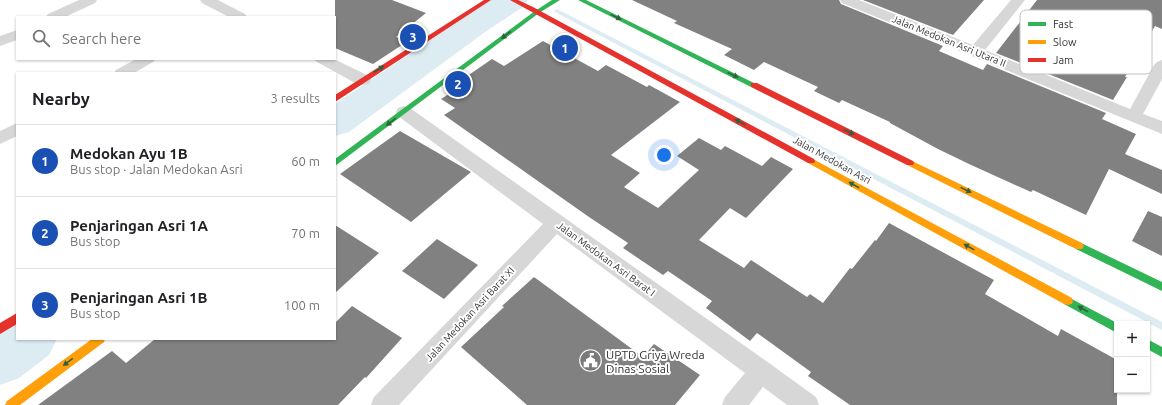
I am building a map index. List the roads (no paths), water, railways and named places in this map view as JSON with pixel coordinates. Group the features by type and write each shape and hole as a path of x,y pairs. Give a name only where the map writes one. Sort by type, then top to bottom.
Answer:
{"street":[{"path":"56,16 90,0"},
{"path":"207,0 233,16"},
{"path":"336,98 488,0"},
{"name":"Jalan Medokan Asri","path":"513,0 534,10 1114,326"},
{"path":"336,162 404,112 534,10 557,0"},
{"path":"581,0 1162,287"},
{"name":"Jalan Medokan Asri Utara II","path":"847,0 1020,69"},
{"path":"976,51 1018,0"},
{"path":"0,42 16,34"},
{"path":"124,72 146,60"},
{"path":"324,60 363,80"},
{"path":"1134,116 1162,65"},
{"name":"Jalan Medokan Asri Utara II","path":"1032,74 1162,128"},
{"name":"Jalan Medokan Asri Barat I","path":"404,112 807,405"},
{"path":"0,138 16,130"},
{"name":"Jalan Medokan Asri Barat XI","path":"383,405 556,223"},
{"path":"0,329 16,319"},
{"path":"11,405 99,340"},
{"path":"1150,346 1162,352"},
{"path":"734,405 761,371"}],"waterway":[{"path":"336,122 473,25 512,0"},
{"path":"557,11 1162,326"},
{"path":"0,361 30,340"}],"place":[{"name":"Penjaringan Asri 1B","path":"413,37"},
{"name":"Medokan Ayu 1B","path":"565,48"},
{"name":"Penjaringan Asri 1A","path":"458,84"},
{"name":"UPTD Griya Wreda Dinas Sosial","path":"591,361"}]}
